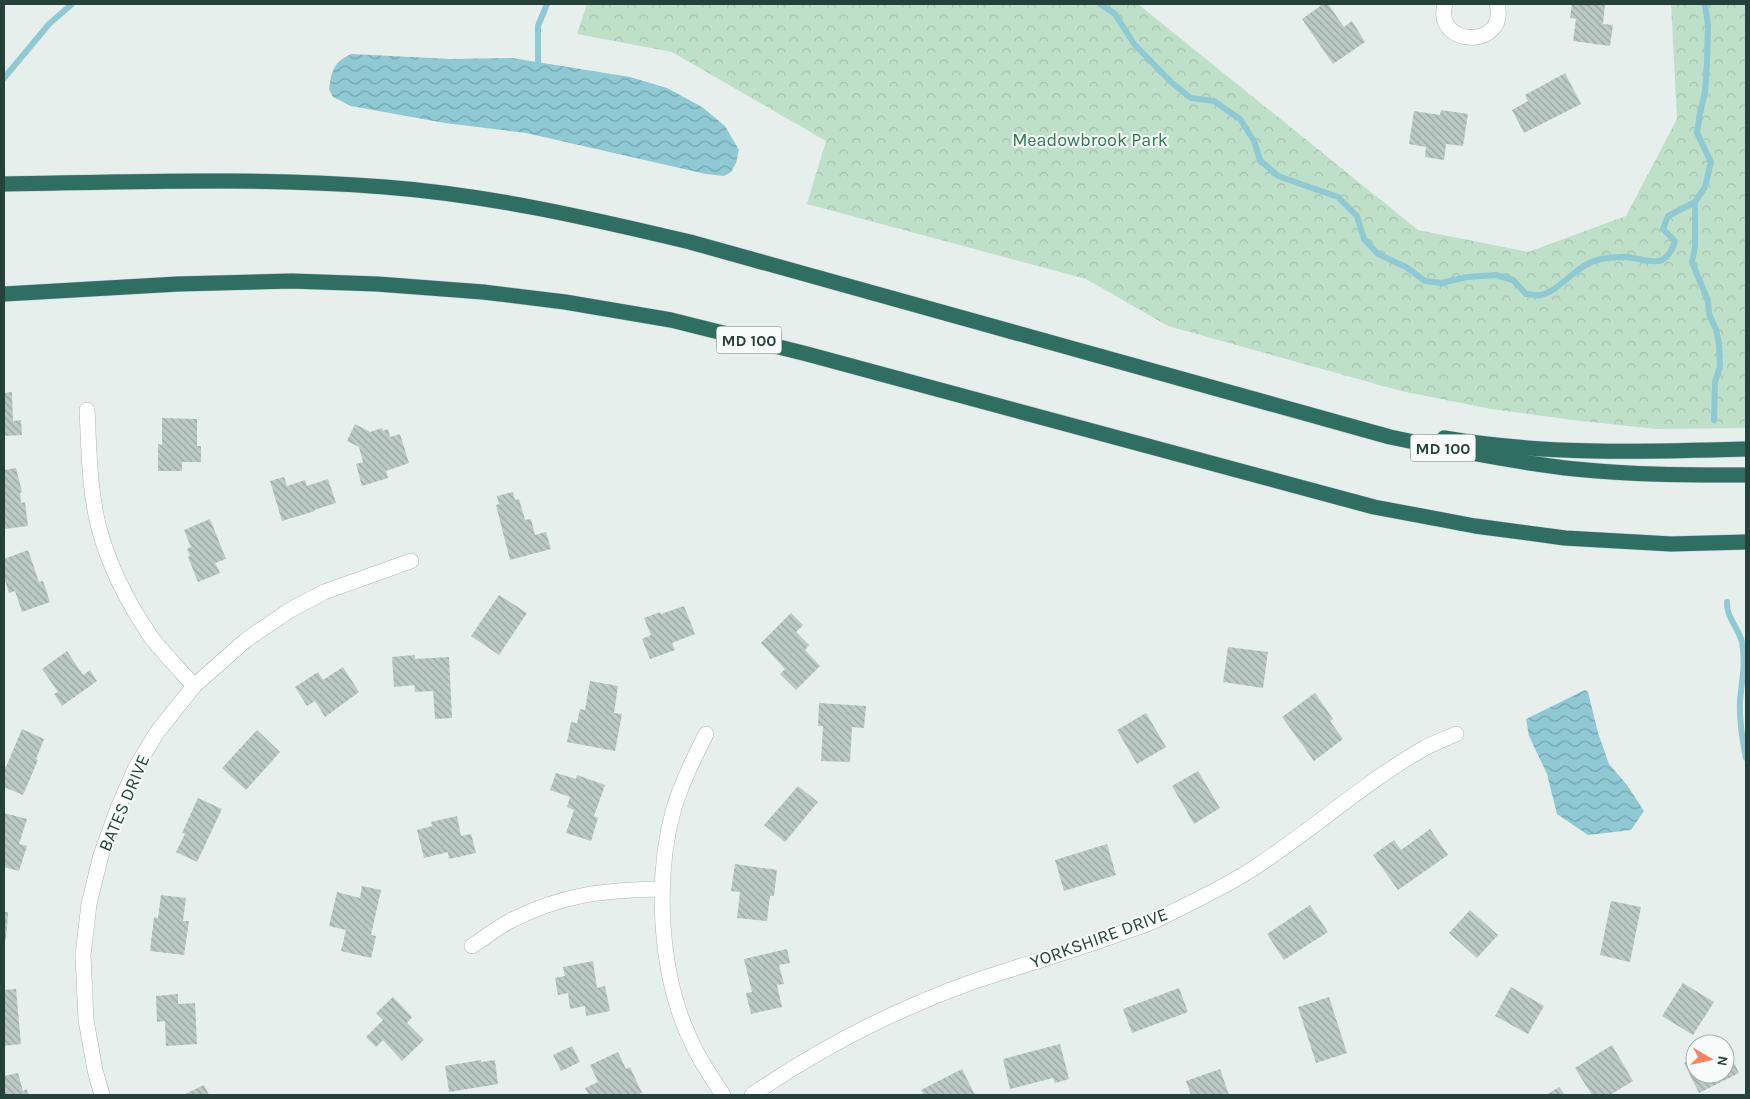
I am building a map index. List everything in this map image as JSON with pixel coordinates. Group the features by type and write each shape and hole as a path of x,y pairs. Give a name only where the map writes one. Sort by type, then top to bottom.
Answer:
{"highway":[{"name":"MD 100","path":"4,184 295,182 386,187 499,200 584,216 690,242 1390,437 1485,457 1576,469 1671,475 1746,475"},
{"name":"MD 100","path":"4,294 178,284 292,282 387,285 483,292 564,302 671,320 806,354 1374,507 1475,526 1565,538 1671,544 1746,542"},
{"path":"1148,371 1392,429 1487,445 1578,450 1671,451 1746,449"}],"street":[{"path":"1444,4 1444,19 1449,28 1457,35 1466,38 1477,38 1486,34 1493,27 1498,18 1497,4"},
{"path":"87,410 90,468 98,523 111,565 130,603 152,638 194,686"},
{"name":"BATES DRIVE","path":"102,1095 95,1070 86,1020 83,955 89,904 101,855 118,808 136,767 158,731 194,686 246,640 290,610 324,592 411,561"},
{"path":"706,734 686,776 674,808 666,848 662,889 663,932 677,1005 692,1043 723,1095"},
{"name":"YORKSHIRE DRIVE","path":"752,1095 790,1068 849,1035 904,1009 971,983 1101,941 1151,922 1204,895 1253,868 1292,842 1391,769 1424,749 1456,734"},
{"path":"472,946 508,922 535,909 572,896 615,890 662,889"}],"green space":[{"name":"Meadowbrook Park","path":"587,4 1138,4 1418,230 1528,252 1626,216 1677,119 1671,4 1746,4 1746,428 1656,429 1491,409 1401,391 1168,326 1086,279 807,204 826,141 672,52 577,34"}],"water":[{"path":"351,54 450,59 512,58 630,77 667,88 702,107 725,126 739,150 736,163 731,172 724,176 706,174 526,133 445,123 351,106 333,97 329,89 334,68 340,61"},
{"path":"1585,690 1588,692 1598,733 1609,764 1627,785 1644,811 1631,830 1588,835 1557,814 1547,774 1529,736 1526,719"}],"building":[{"path":"1323,4 1328,4 1344,27 1352,21 1365,42 1333,64 1302,19"},
{"path":"1572,4 1605,4 1603,24 1613,25 1610,46 1573,41 1576,19 1570,18"},
{"path":"1565,73 1581,104 1524,133 1512,110 1528,101 1525,95"},
{"path":"1441,110 1468,114 1463,146 1446,144 1444,160 1425,157 1426,147 1409,144 1414,111 1440,115"},
{"path":"12,392 13,421 21,420 22,435 4,436 4,393"},
{"path":"162,418 197,419 197,446 201,446 201,462 182,462 182,471 158,471 158,444 162,445"},
{"path":"355,424 370,432 382,428 383,431 388,429 390,437 400,434 409,463 386,471 388,478 362,486 356,464 363,462 359,447 347,441"},
{"path":"16,468 22,492 20,493 21,503 25,502 28,526 4,529 4,470"},
{"path":"284,477 287,486 305,480 307,486 328,479 336,503 282,521 270,481"},
{"path":"513,492 515,500 519,499 525,520 531,519 535,535 546,532 551,549 510,560 496,505 499,504 497,496"},
{"path":"210,519 226,559 215,563 220,573 198,582 188,557 190,556 187,549 191,547 184,530"},
{"path":"28,550 39,582 43,581 50,602 22,612 15,591 9,593 4,577 4,559"},
{"path":"499,595 527,613 499,655 471,636"},
{"path":"684,606 695,634 672,643 675,650 650,659 642,639 651,635 644,618"},
{"path":"791,613 803,625 796,632 809,645 805,650 820,666 796,690 780,674 785,669 761,643"},
{"path":"1228,647 1268,652 1263,688 1223,682"},
{"path":"67,651 83,675 90,670 97,681 62,706 54,694 58,692 42,669"},
{"path":"415,655 415,659 449,657 452,718 435,719 433,691 415,692 414,685 394,687 392,657"},
{"path":"343,667 359,692 325,717 315,701 307,706 295,687 318,672 323,680"},
{"path":"590,681 618,686 614,713 622,714 615,751 567,742 571,722 577,723 580,709 585,710"},
{"path":"1315,693 1333,719 1330,721 1343,739 1314,761 1282,717"},
{"path":"819,703 866,706 864,728 852,727 850,762 821,761 823,726 818,726"},
{"path":"1146,713 1166,747 1137,764 1117,730"},
{"path":"22,729 44,739 36,759 38,760 23,795 4,787 4,766 6,767"},
{"path":"257,730 280,752 246,790 222,768"},
{"path":"1198,771 1220,808 1194,824 1172,786"},
{"path":"556,773 576,779 577,775 605,785 594,816 598,818 591,841 566,833 574,810 567,807 570,797 550,790"},
{"path":"798,786 818,802 785,842 764,825"},
{"path":"198,798 222,809 197,862 176,852 185,834 182,833"},
{"path":"4,813 27,819 19,844 27,846 19,871 4,867"},
{"path":"457,816 461,836 471,834 476,853 449,859 448,852 424,858 417,830 432,826 431,822"},
{"path":"1430,829 1448,855 1398,890 1373,855 1394,840 1401,850"},
{"path":"1107,844 1116,875 1064,891 1055,860"},
{"path":"735,864 777,870 774,896 770,896 767,921 737,918 740,892 731,891"},
{"path":"362,886 381,890 371,935 376,936 371,958 341,951 346,930 329,926 337,892 360,898"},
{"path":"161,895 186,898 183,921 189,921 184,955 150,951 154,917 158,918"},
{"path":"1611,901 1641,907 1630,962 1600,955"},
{"path":"1310,905 1328,932 1284,960 1267,934"},
{"path":"1470,910 1498,935 1477,958 1449,933"},
{"path":"4,912 8,912 6,940 4,940"},
{"path":"787,949 790,963 779,965 784,984 777,985 782,1007 751,1014 746,993 752,992 744,959"},
{"path":"593,961 597,988 605,986 610,1011 586,1016 585,1006 570,1009 568,993 558,995 555,978 565,976 563,967"},
{"path":"1683,983 1714,1002 1694,1034 1662,1016"},
{"path":"1511,987 1544,1006 1528,1034 1495,1016"},
{"path":"1179,988 1188,1012 1132,1033 1123,1009"},
{"path":"16,989 21,1044 4,1046 4,990"},
{"path":"178,994 178,1004 195,1003 197,1044 166,1046 165,1021 157,1022 156,996"},
{"path":"393,997 412,1017 407,1023 424,1040 402,1061 383,1040 376,1047 366,1037 383,1020 376,1013"},
{"path":"1329,997 1347,1053 1316,1063 1298,1007"},
{"path":"1060,1044 1069,1079 1055,1083 1053,1078 1010,1089 1003,1059"},
{"path":"1612,1045 1633,1081 1610,1095 1592,1095 1575,1068"},
{"path":"572,1046 580,1062 561,1071 553,1055"},
{"path":"618,1052 626,1069 630,1067 642,1093 638,1095 589,1095 585,1088 598,1082 590,1065"},
{"path":"481,1060 481,1062 495,1060 498,1084 449,1092 445,1066"},
{"path":"1735,1065 1739,1073 1735,1075"},
{"path":"962,1069 975,1095 924,1095 921,1090"},
{"path":"1220,1069 1229,1095 1191,1095 1186,1081"},
{"path":"18,1073 23,1091 27,1089 28,1095 4,1095 4,1076"},
{"path":"1694,1084 1717,1084 1699,1093"},
{"path":"204,1085 209,1095 183,1095"},
{"path":"1559,1087 1565,1095 1546,1095"}],"waterway":[{"path":"4,78 49,24 72,4"},
{"path":"538,62 538,26 547,4"},
{"path":"1100,4 1115,14 1134,44 1172,83 1191,98 1214,101 1240,119 1254,141 1260,160 1278,176 1338,197 1357,216 1364,239 1378,254 1406,267 1425,281 1441,283 1467,277 1496,275 1513,280 1526,294 1538,295 1554,289 1582,267 1597,260 1624,257 1655,261 1666,257 1671,251 1675,241 1663,229 1668,216 1695,202 1705,187 1711,162 1697,133 1705,92 1707,62 1708,25 1705,4"},
{"path":"1695,202 1695,247 1692,262 1708,301 1709,314 1716,329 1719,344 1720,367 1715,382 1714,420"},
{"path":"1727,602 1728,612 1740,637 1743,649 1744,664 1740,715 1746,758"}]}
